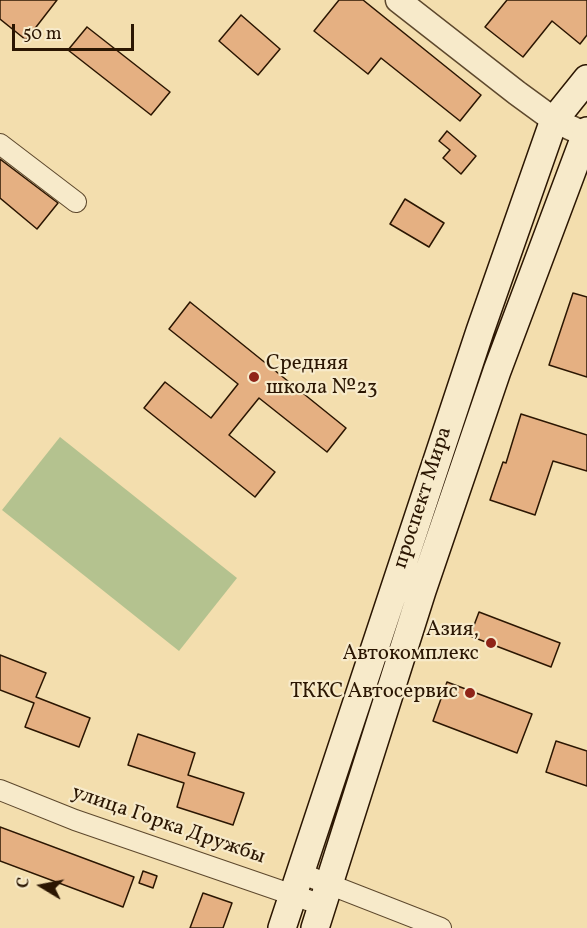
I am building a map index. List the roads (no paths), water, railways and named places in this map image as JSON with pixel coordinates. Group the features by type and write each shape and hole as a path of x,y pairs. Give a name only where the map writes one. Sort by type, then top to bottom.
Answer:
{"main road":[{"name":"проспект Мира","path":"282,928 480,330 554,120 587,79"},
{"name":"проспект Мира","path":"322,906 493,382 586,134"}],"street":[{"path":"399,0 554,120 586,134"},
{"path":"0,144 76,202"},
{"name":"улица Горка Дружбы","path":"0,790 75,820 296,884 322,906 441,928"}],"place":[{"name":"Средняя школа №23","path":"254,377"},
{"name":"Азия, Автокомплекс","path":"491,643"},
{"name":"ТККС Автосервис","path":"470,693"}]}
